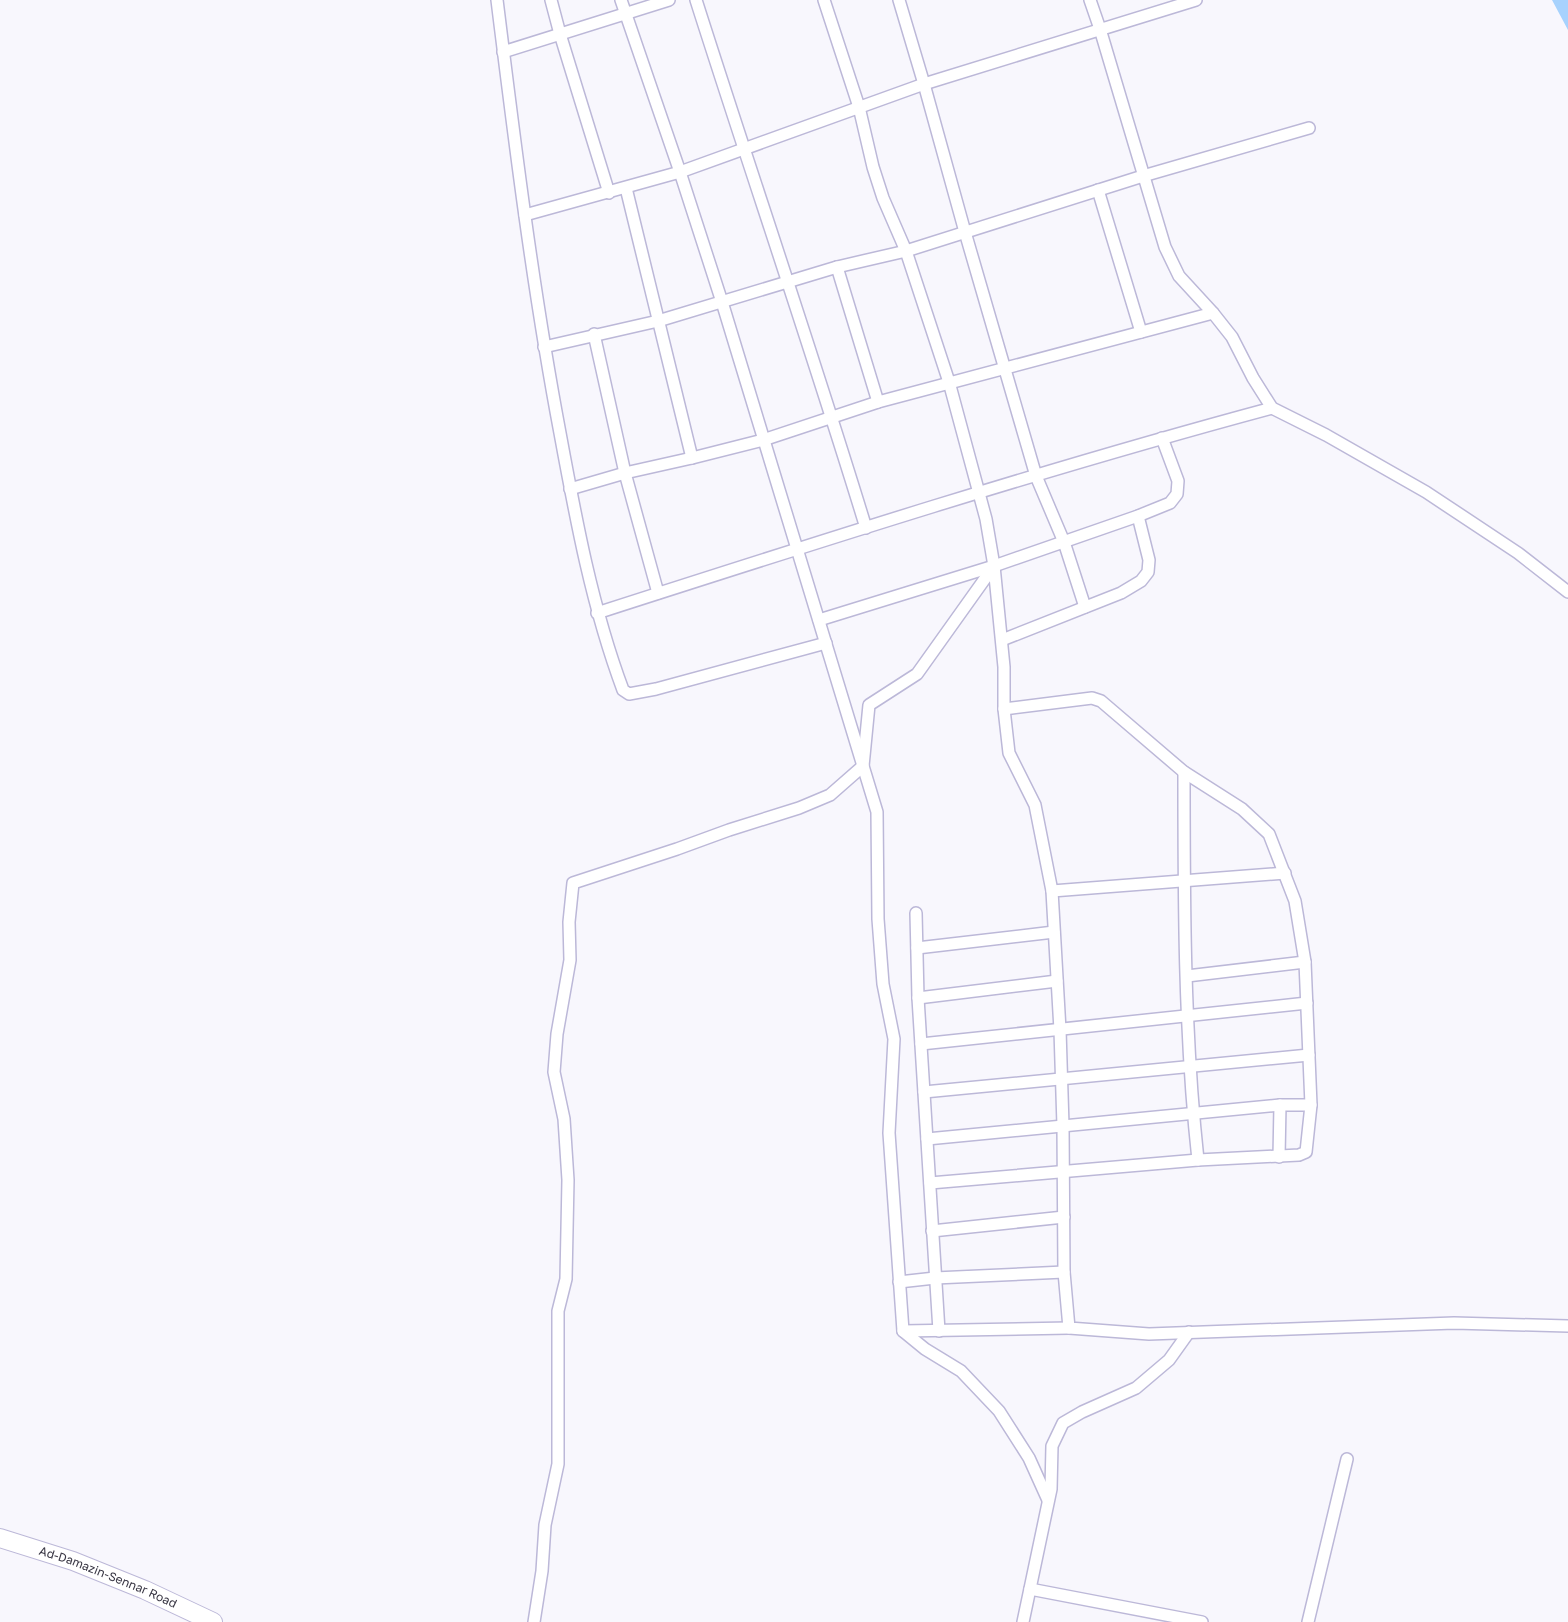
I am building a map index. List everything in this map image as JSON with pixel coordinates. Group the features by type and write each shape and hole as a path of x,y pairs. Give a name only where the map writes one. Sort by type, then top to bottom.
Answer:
{"highway":[{"name":"Ad-Damazin-Sennar Road","path":"0,1538 73,1561 145,1590 213,1622"}],"street":[{"path":"497,0 544,347 570,489 598,613 624,690 629,694 656,689 826,643"},
{"path":"551,0 609,193"},
{"path":"621,0 722,302 877,812 878,918 883,984 894,1039 890,1133 903,1331 925,1349 961,1371 999,1411 1029,1458 1048,1500"},
{"path":"503,52 668,0"},
{"path":"696,0 743,150 833,418 866,528"},
{"path":"824,0 859,107 875,175 906,251 949,382 986,519 994,566 1002,640 1004,709 1009,753 1035,805 1052,891 1064,1126 1064,1272 1070,1328"},
{"path":"899,0 1036,476 1064,542 1085,607"},
{"path":"1090,0 1165,247 1179,276 1232,337 1253,378 1272,408 1326,435 1426,492 1518,553 1568,592"},
{"path":"525,215 680,172 924,84 1196,0"},
{"path":"544,347 594,334 658,321 837,267 906,251 1143,176 1309,128"},
{"path":"626,188 692,458"},
{"path":"1098,190 1140,332"},
{"path":"837,267 878,402"},
{"path":"570,489 625,472 763,440 878,402 1213,313"},
{"path":"594,334 625,472 658,593"},
{"path":"598,613 798,548 1162,438 1272,408"},
{"path":"819,620 994,566 1170,503 1177,494 1178,481 1162,438"},
{"path":"1002,640 1121,593 1141,581 1148,572 1149,560 1138,516"},
{"path":"534,1622 542,1571 545,1525 558,1464 558,1311 566,1279 568,1180 564,1119 554,1072 557,1034 570,960 569,922 573,883 677,850 830,795 863,766 869,705 918,674 994,566"},
{"path":"930,1183 1198,1160 1279,1157 1299,1155 1306,1152 1311,1105 1305,962 1296,902 1269,834 1242,809 1184,772 1101,701 1092,698 1004,709"},
{"path":"1184,772 1184,882 1187,976 1193,1114 1198,1160"},
{"path":"1052,891 1285,873"},
{"path":"916,913 918,998 939,1331"},
{"path":"918,948 1054,932"},
{"path":"1187,976 1305,962"},
{"path":"918,998 1057,981"},
{"path":"921,1044 1307,1003"},
{"path":"924,1092 1310,1055"},
{"path":"927,1139 1280,1106 1311,1105"},
{"path":"1279,1157 1280,1106"},
{"path":"932,1231 1064,1218"},
{"path":"899,1282 936,1278 1064,1272"},
{"path":"903,1331 1070,1328 1148,1334 1454,1323 1568,1326"},
{"path":"1023,1622 1051,1489 1052,1446 1063,1423 1082,1412 1136,1388 1168,1360 1189,1332"},
{"path":"1308,1622 1347,1459"},
{"path":"1030,1588 1202,1622"}],"water":[{"path":"1552,0 1568,0 1568,30"}]}
